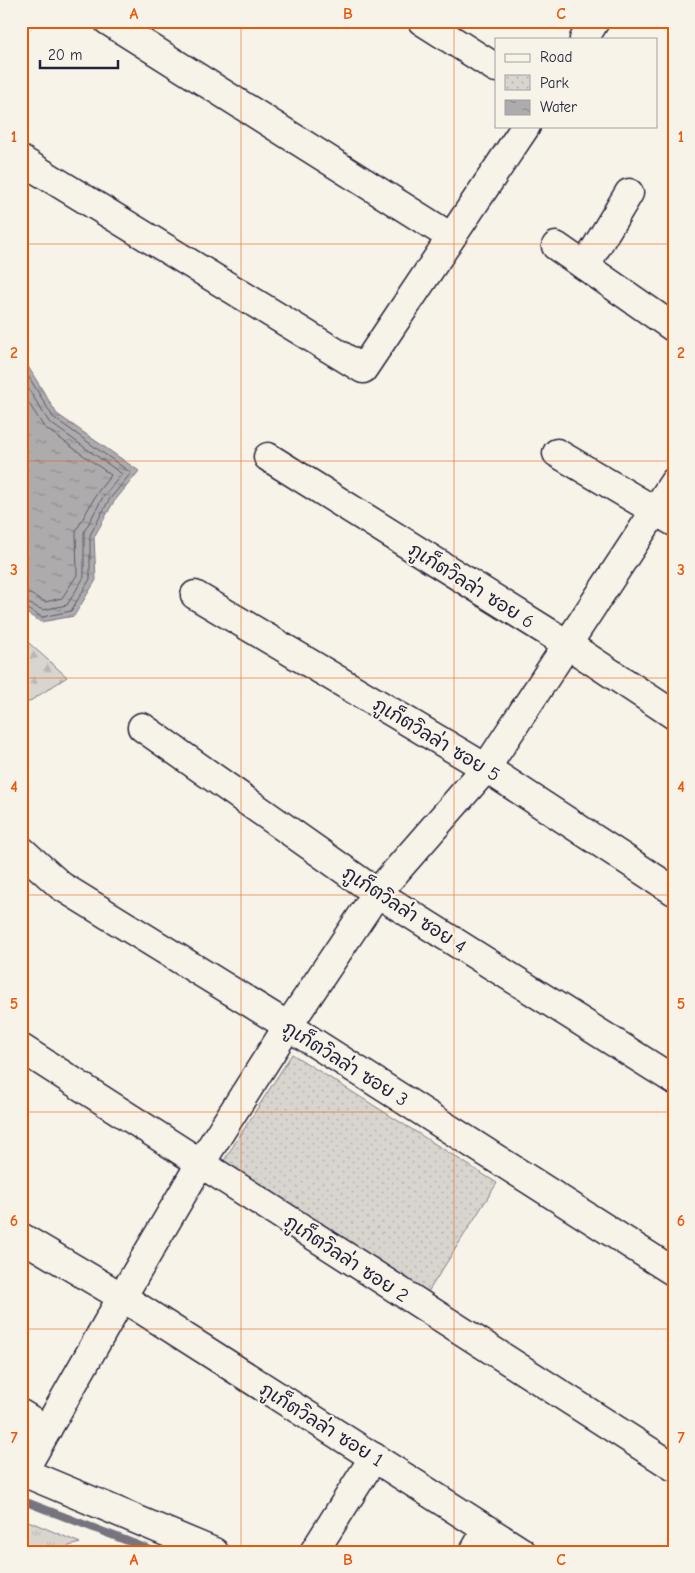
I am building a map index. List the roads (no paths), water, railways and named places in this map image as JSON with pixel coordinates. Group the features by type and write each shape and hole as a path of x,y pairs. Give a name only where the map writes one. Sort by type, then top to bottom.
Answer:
{"street":[{"path":"108,21 451,237"},
{"path":"422,21 495,67"},
{"path":"585,38 595,21"},
{"path":"21,160 364,370 525,128"},
{"path":"585,266 629,193"},
{"path":"556,246 674,328"},
{"path":"557,454 664,516"},
{"name":"ภูเก็ตวิลล่า ซอย 6","path":"268,457 567,644 674,715"},
{"path":"214,1552 23,1472 200,1164 288,1026 377,893 486,768 567,644 664,516 674,482"},
{"name":"ภูเก็ตวิลล่า ซอย 5","path":"195,595 486,768 674,891"},
{"name":"ภูเก็ตวิลล่า ซอย 4","path":"142,727 377,893 674,1080"},
{"name":"ภูเก็ตวิลล่า ซอย 3","path":"21,850 61,886 288,1026 674,1272"},
{"name":"ภูเก็ตวิลล่า ซอย 2","path":"21,1048 674,1467"},
{"name":"ภูเก็ตวิลล่า ซอย 1","path":"21,1237 122,1297 374,1457 480,1540 522,1552"},
{"path":"21,1414 47,1430"},
{"path":"314,1552 374,1457"}],"water":[{"path":"21,355 57,414 139,471 113,503 94,537 96,580 74,616 41,622 21,610"}],"waterway":[{"path":"21,1500 156,1552"},
{"path":"129,1552 146,1548"}]}
